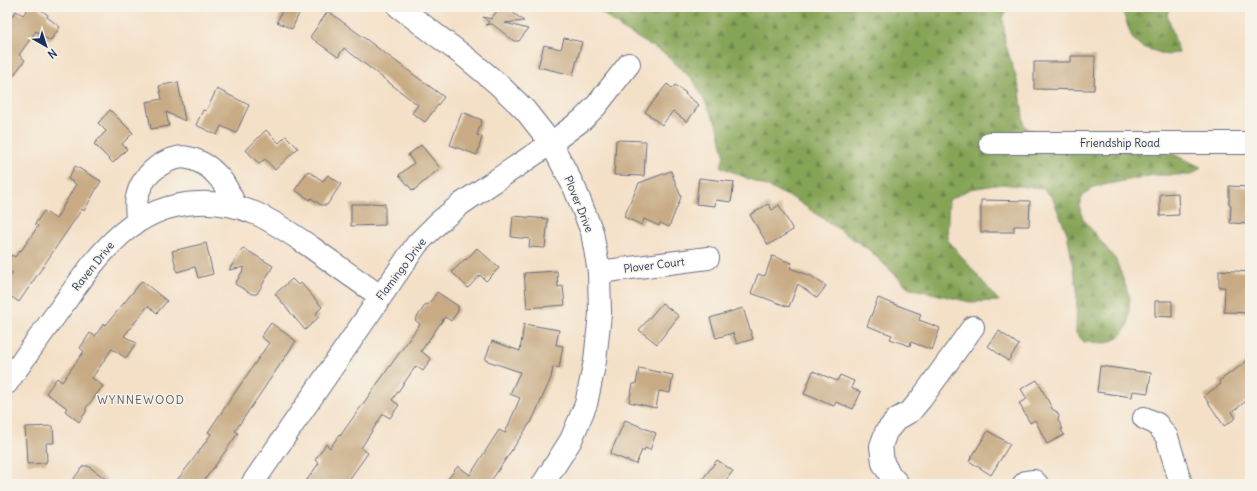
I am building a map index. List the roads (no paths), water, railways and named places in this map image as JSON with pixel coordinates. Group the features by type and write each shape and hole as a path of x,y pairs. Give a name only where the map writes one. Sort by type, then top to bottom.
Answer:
{"street":[{"name":"Plover Drive","path":"399,7 468,59 498,84 525,110 551,143 575,189 592,232 600,272 600,314 595,361 586,404 571,440 543,484"},
{"name":"Flamingo Drive","path":"252,484 417,244 439,222 461,204 551,143 582,120 596,106 629,64"},
{"name":"Friendship Road","path":"990,143 1250,143"},
{"path":"137,221 136,198 141,184 151,172 166,162 178,157 193,159 204,164 215,172 224,184 236,207"},
{"name":"Raven Drive","path":"7,383 92,263 114,240 137,221 161,210 186,203 212,203 236,207 256,214 278,225 380,296"},
{"name":"Plover Court","path":"600,272 708,258"},
{"path":"898,484 883,464 882,446 886,432 897,419 911,411 922,399 973,327"},
{"path":"1144,418 1157,424 1167,437 1181,484"},
{"path":"1024,484 1026,482 1034,481 1037,484"}],"district":[{"name":"WYNNEWOOD","path":"141,400"}]}
